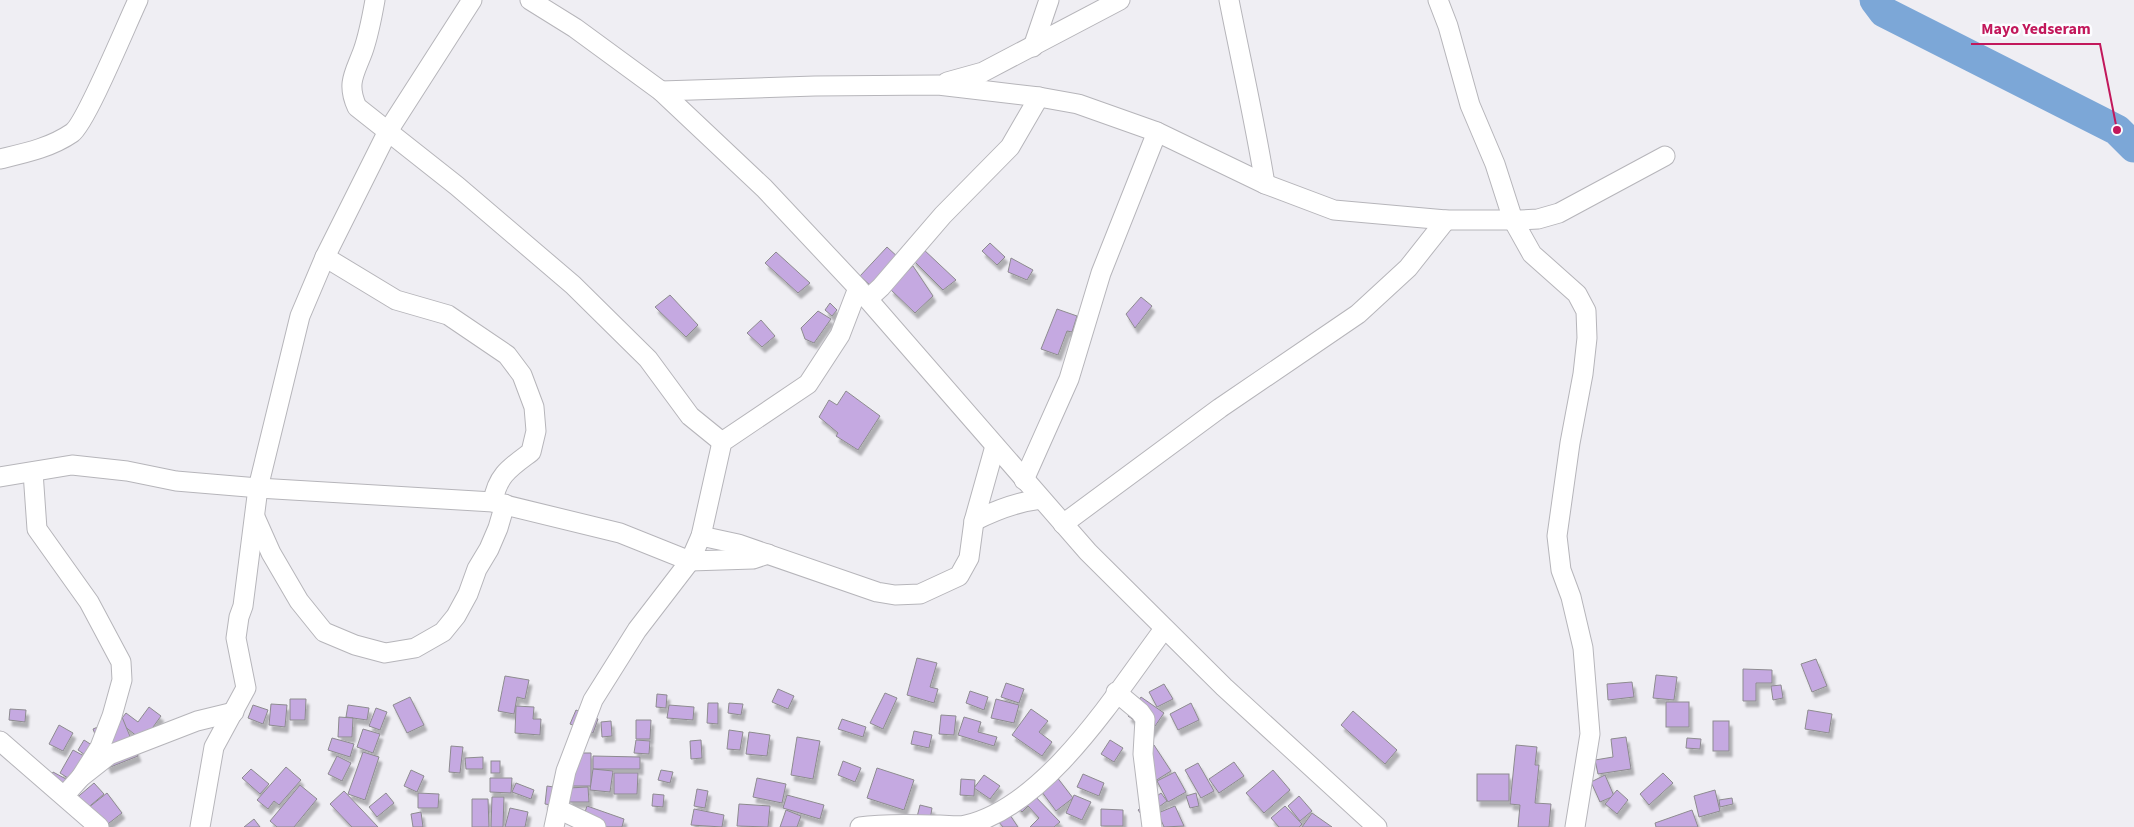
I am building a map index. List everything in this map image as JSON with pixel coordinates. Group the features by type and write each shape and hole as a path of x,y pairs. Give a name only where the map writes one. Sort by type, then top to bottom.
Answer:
{"street":[{"path":"0,159 44,148 74,132 88,109 138,0"},
{"path":"375,0 363,50 353,74 351,94 357,107 457,186 573,285 648,359 690,416 722,442"},
{"path":"200,827 214,747 246,688 236,638 243,606 258,488 300,316 325,257 388,131 472,0"},
{"path":"530,0 575,28 661,91 764,188 863,293 1088,552 1224,688 1362,820 1377,827"},
{"path":"1032,46 1049,0"},
{"path":"938,85 983,72 1120,0"},
{"path":"1229,0 1243,74 1254,119 1265,184"},
{"path":"1438,0 1448,26 1470,105 1495,164 1513,220 1532,254 1576,294 1586,311 1587,338 1583,374 1570,443 1557,536 1561,570 1571,597 1583,648 1590,734 1576,827"},
{"path":"661,91 815,86 938,85 1039,97 1078,104 1157,132 1265,184 1334,210 1446,220 1538,219 1559,213 1664,156"},
{"path":"554,827 566,772 593,700 637,630 690,561 701,536 722,442 808,384 840,334 863,293 881,287 961,196 1010,147 1039,97"},
{"path":"1024,480 1069,379 1101,273 1157,132"},
{"path":"1063,524 1220,408 1358,314 1408,268 1446,220"},
{"path":"255,516 271,553 299,601 324,632 355,645 385,654 415,648 443,632 456,616 495,535 499,503 495,488 504,474 532,452 536,431 534,407 522,374 506,354 448,315 396,300 325,257"},
{"path":"701,536 738,544 877,592 895,595 920,594 959,576 969,558 974,520 995,446"},
{"path":"0,477 72,465 127,471 176,481 499,503 620,533 690,561 753,559 768,554"},
{"path":"33,472 37,529 88,602 121,662 122,680 112,716 100,747 81,777 64,796"},
{"path":"974,520 1022,501 1041,498"},
{"path":"860,827 886,825 965,825 988,822 1043,780 1070,753 1164,628"},
{"path":"1116,692 1140,712 1145,719 1143,754 1152,827"},
{"path":"81,777 109,755 197,721 234,712"},
{"path":"0,741 99,827"},
{"path":"558,809 596,827"}],"building":[{"path":"990,243 1005,257 997,265 982,251"},
{"path":"887,247 900,259 872,287 860,276"},
{"path":"922,248 956,280 943,290 912,259"},
{"path":"776,252 810,283 798,293 765,263"},
{"path":"1011,258 1033,270 1027,280 1008,272"},
{"path":"913,266 933,296 915,313 890,289"},
{"path":"670,295 698,325 686,337 655,307"},
{"path":"1141,297 1152,306 1135,328 1126,314"},
{"path":"830,303 837,310 832,316 825,310"},
{"path":"1057,309 1077,316 1072,332 1067,331 1058,355 1041,349"},
{"path":"818,311 831,319 814,343 805,339 801,328"},
{"path":"761,320 775,336 762,347 747,333"},
{"path":"846,391 880,416 858,450 836,436 838,433 819,417 829,400 837,405"},
{"path":"917,658 937,663 930,687 938,689 934,703 907,695"},
{"path":"1816,659 1827,686 1812,692 1801,664"},
{"path":"1743,669 1772,670 1772,683 1756,683 1756,701 1743,701"},
{"path":"1656,675 1677,677 1674,700 1653,698"},
{"path":"505,676 529,680 525,699 517,697 514,714 498,711"},
{"path":"1632,682 1634,697 1608,700 1607,684"},
{"path":"1006,683 1024,689 1019,703 1001,697"},
{"path":"1164,684 1173,699 1157,707 1149,692"},
{"path":"1781,685 1783,698 1773,700 1771,686"},
{"path":"778,689 794,696 788,709 772,702"},
{"path":"970,691 988,697 984,710 966,703"},
{"path":"885,693 897,698 883,729 870,723"},
{"path":"657,694 667,695 666,708 656,707"},
{"path":"410,697 424,725 407,733 393,705"},
{"path":"1141,697 1164,713 1151,732 1128,716"},
{"path":"290,699 306,699 305,720 290,720"},
{"path":"996,699 1019,705 1014,723 991,718"},
{"path":"1666,702 1689,702 1689,727 1666,727"},
{"path":"708,703 718,703 718,724 707,723"},
{"path":"729,703 743,704 741,715 728,713"},
{"path":"1191,703 1199,720 1178,730 1170,714"},
{"path":"271,704 287,705 285,727 269,725"},
{"path":"253,705 268,710 263,724 248,718"},
{"path":"348,705 369,708 367,720 346,717"},
{"path":"669,705 694,707 693,720 667,718"},
{"path":"516,706 534,707 533,719 541,719 540,735 515,733"},
{"path":"149,707 161,716 143,741 119,722 126,713 138,722"},
{"path":"376,708 387,712 380,730 369,726"},
{"path":"10,709 26,710 25,722 9,720"},
{"path":"1031,709 1048,721 1039,732 1052,742 1042,756 1012,735"},
{"path":"576,710 598,719 593,733 570,724"},
{"path":"1808,710 1832,714 1829,733 1805,729"},
{"path":"1353,711 1397,750 1385,764 1341,725"},
{"path":"941,715 956,716 954,735 939,734"},
{"path":"122,717 138,756 108,768 93,729"},
{"path":"339,717 353,718 352,737 338,737"},
{"path":"964,717 981,722 978,732 997,737 994,746 958,735"},
{"path":"842,719 866,727 863,737 838,729"},
{"path":"636,720 651,720 650,739 636,739"},
{"path":"611,721 612,736 602,737 601,722"},
{"path":"1713,721 1729,721 1729,751 1713,751"},
{"path":"59,725 73,733 63,751 49,744"},
{"path":"363,729 380,734 373,753 357,747"},
{"path":"729,730 743,732 740,750 727,749"},
{"path":"914,731 932,735 929,748 911,744"},
{"path":"749,732 770,735 767,756 746,754"},
{"path":"797,737 820,741 813,779 791,775"},
{"path":"1626,737 1631,769 1598,774 1595,760 1613,757 1611,739"},
{"path":"332,738 354,744 350,757 328,750"},
{"path":"1687,738 1701,739 1700,749 1686,748"},
{"path":"84,740 95,747 88,757 78,750"},
{"path":"636,740 650,741 649,754 634,753"},
{"path":"701,740 702,758 691,759 690,741"},
{"path":"1110,740 1123,748 1114,762 1101,754"},
{"path":"1154,745 1171,771 1155,781 1139,754"},
{"path":"1516,745 1537,747 1535,765 1539,765 1535,803 1551,804 1549,827 1518,827 1520,805 1510,804"},
{"path":"451,746 463,747 460,773 449,772"},
{"path":"73,750 84,756 71,780 60,773"},
{"path":"363,752 379,757 365,800 348,794"},
{"path":"575,753 591,753 591,786 557,786"},
{"path":"337,756 351,763 342,781 328,774"},
{"path":"593,756 640,757 640,769 593,769"},
{"path":"483,757 483,769 466,769 465,758"},
{"path":"491,761 500,761 500,773 491,773"},
{"path":"843,761 861,768 855,782 838,775"},
{"path":"1234,762 1244,776 1219,793 1209,779"},
{"path":"1198,763 1214,791 1201,798 1185,770"},
{"path":"286,767 301,780 279,805 274,801 268,809 257,800"},
{"path":"877,768 914,780 904,810 867,798"},
{"path":"251,769 269,784 260,794 242,778"},
{"path":"593,769 613,771 610,792 590,790"},
{"path":"411,770 424,776 417,792 404,786"},
{"path":"661,770 673,772 670,783 658,780"},
{"path":"1273,770 1290,790 1264,813 1246,793"},
{"path":"53,772 66,779 59,793 45,785"},
{"path":"1053,772 1073,798 1056,811 1036,784"},
{"path":"1175,772 1186,792 1168,802 1157,781"},
{"path":"614,773 638,773 637,794 614,794"},
{"path":"1663,773 1673,783 1649,805 1640,794"},
{"path":"1083,774 1104,783 1099,796 1077,787"},
{"path":"1477,774 1509,774 1509,801 1477,801"},
{"path":"984,775 1000,786 990,799 974,788"},
{"path":"1605,775 1614,796 1600,802 1591,782"},
{"path":"490,778 512,778 511,793 490,792"},
{"path":"757,778 786,784 782,803 753,797"},
{"path":"961,779 975,780 974,796 960,795"},
{"path":"94,783 104,794 84,811 74,800"},
{"path":"516,783 534,790 531,799 512,792"},
{"path":"300,785 317,799 294,827 277,827 270,821"},
{"path":"547,786 567,789 564,807 545,804"},
{"path":"588,787 589,802 569,802 568,788"},
{"path":"697,789 708,791 705,808 694,806"},
{"path":"1617,790 1628,800 1617,814 1605,804"},
{"path":"1715,790 1720,811 1699,817 1694,796"},
{"path":"344,791 378,827 352,827 330,804"},
{"path":"1030,791 1060,822 1054,827 1030,827 1039,818 1028,806 1022,812 1015,804"},
{"path":"107,793 122,813 104,827 88,808"},
{"path":"386,793 394,803 377,817 369,807"},
{"path":"418,793 439,794 438,808 418,808"},
{"path":"1161,793 1167,801 1144,818 1138,810"},
{"path":"1196,793 1199,806 1190,808 1186,796"},
{"path":"653,794 664,795 663,807 652,806"},
{"path":"787,795 824,805 820,819 783,808"},
{"path":"1074,795 1091,802 1082,820 1066,813"},
{"path":"1299,796 1312,811 1300,821 1288,806"},
{"path":"492,797 504,797 503,827 491,827"},
{"path":"1732,798 1733,804 1720,807 1719,800"},
{"path":"472,799 488,799 489,827 472,827"},
{"path":"739,804 770,806 768,827 737,826"},
{"path":"920,805 932,808 930,820 917,817"},
{"path":"587,806 624,819 622,827 580,827"},
{"path":"1175,806 1184,826 1164,827 1158,813"},
{"path":"1285,806 1302,824 1299,827 1279,827 1271,818"},
{"path":"510,808 528,812 525,827 505,827"},
{"path":"694,809 724,815 722,827 691,825"},
{"path":"1101,809 1123,810 1123,826 1101,826"},
{"path":"786,810 801,816 797,827 780,827"},
{"path":"1692,810 1698,827 1656,827 1655,823"},
{"path":"421,812 423,827 413,827 411,814"},
{"path":"1008,812 1018,827 1003,827 997,820"},
{"path":"1312,813 1332,827 1302,827"},
{"path":"254,819 260,827 244,827"}],"waterway":[{"path":"1875,0 1884,12 2117,130 2134,147"}],"place":[{"name":"Mayo Yedseram","path":"2117,130"}]}
